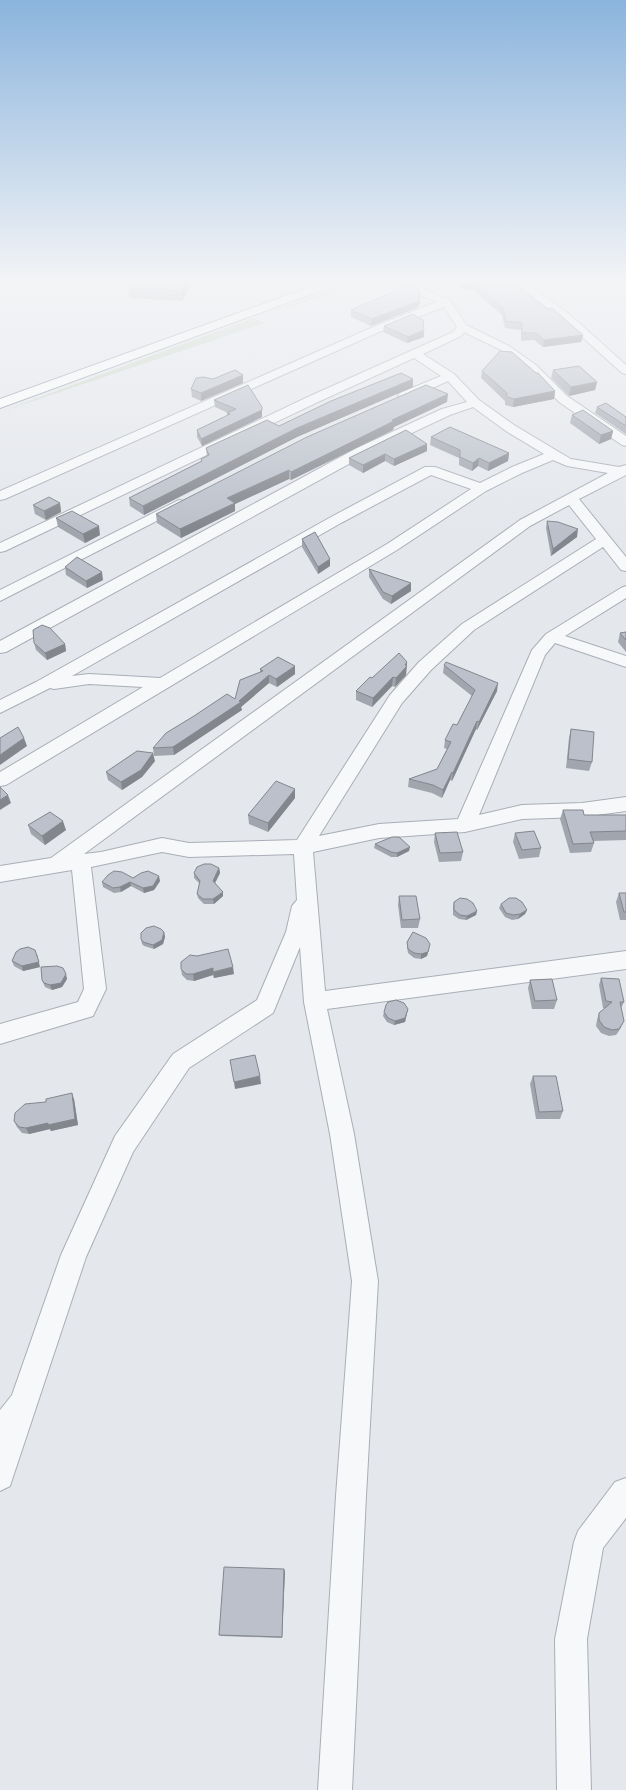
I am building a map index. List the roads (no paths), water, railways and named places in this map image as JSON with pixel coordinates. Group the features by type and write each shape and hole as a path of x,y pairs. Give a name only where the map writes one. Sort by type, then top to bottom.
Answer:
{"highway":[{"path":"0,404 114,363"}],"street":[{"path":"0,496 301,363"},
{"path":"0,548 314,398 396,363"},
{"path":"429,363 450,376 475,403 510,428 554,455 567,462 599,469 625,471"},
{"path":"526,363 563,399 626,442"},
{"path":"617,363 626,371"},
{"path":"393,400 450,376"},
{"path":"0,648 362,451 446,412 475,403"},
{"path":"0,780 392,547 481,488 517,470 554,455"},
{"path":"0,707 42,686 336,520 430,470 481,488"},
{"path":"56,864 525,523 572,499 599,482 625,471"},
{"path":"0,596 188,499"},
{"path":"572,499 626,567"},
{"path":"335,1790 350,1504 365,1281 342,1134 315,1002 304,847 396,699 425,666 468,627 604,540"},
{"path":"465,825 538,654 552,637 626,591"},
{"path":"552,637 626,662"},
{"path":"42,686 89,680 162,683"},
{"path":"0,874 56,864 101,860 162,845 189,850 304,847 379,831 465,825 522,812 582,810 626,804"},
{"path":"0,1034 85,1009 95,989 81,862"},
{"path":"0,1432 23,1404 74,1255 124,1144 181,1061 265,1006 296,932 306,887"},
{"path":"315,1002 626,960"},
{"path":"0,1476 26,1395"},
{"path":"574,1790 571,1639 589,1542 626,1493"}]}
